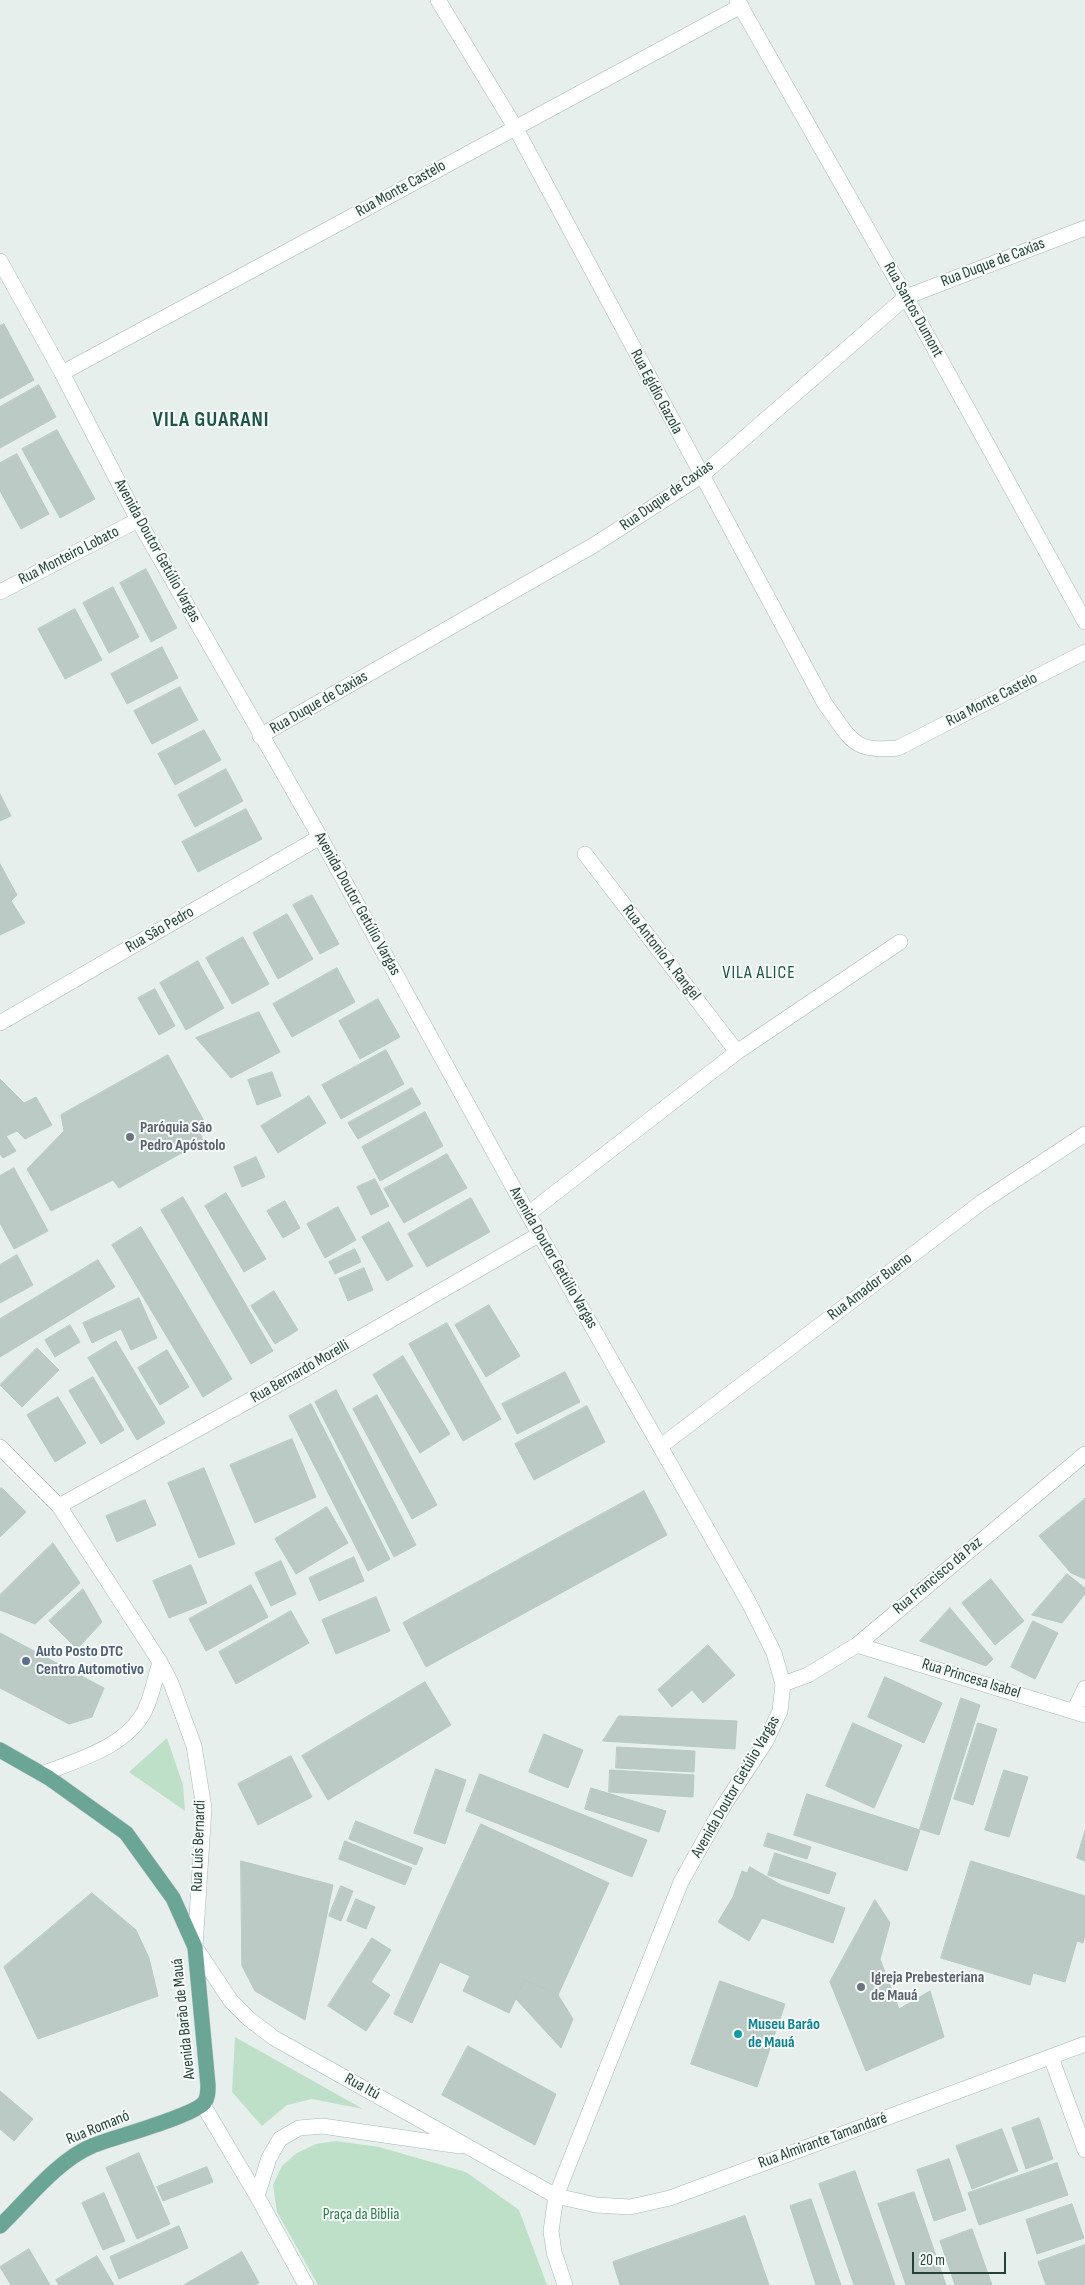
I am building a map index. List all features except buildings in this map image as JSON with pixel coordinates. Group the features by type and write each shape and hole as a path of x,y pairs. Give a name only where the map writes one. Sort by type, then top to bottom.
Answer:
{"main road":[{"name":"Avenida Barão de Mauá","path":"0,1750 42,1774 126,1833 173,1898 195,1947 208,2085 207,2098 203,2105"},
{"name":"Rua Romanó","path":"0,2226 70,2157 91,2146 178,2116 203,2105"}],"street":[{"name":"Rua Egídio Gazola","path":"438,0 515,127 825,704 854,742 875,750 898,748"},
{"name":"Rua Monte Castelo","path":"62,373 739,3"},
{"name":"Rua Santos Dumont","path":"739,3 906,297 1085,622"},
{"name":"Rua Duque de Caxias","path":"260,736 594,545 701,476 906,297 1085,228"},
{"name":"Avenida Doutor Getúlio Vargas","path":"0,262 62,373 138,520 260,736 320,837 528,1214 661,1446 774,1652 783,1684 780,1711 766,1741 724,1805 681,1882 556,2196 551,2231 554,2252 566,2285"},
{"name":"Rua Monteiro Lobato","path":"0,592 138,520"},
{"name":"Rua Monte Castelo","path":"898,748 1085,652"},
{"name":"Rua São Pedro","path":"0,1023 320,837"},
{"name":"Rua Antonio A. Rangel","path":"585,854 737,1052"},
{"path":"528,1214 737,1052 900,942"},
{"name":"Rua Amador Bueno","path":"661,1446 982,1202 1085,1134"},
{"name":"Rua Bernardo Morelli","path":"59,1506 297,1374 540,1234"},
{"name":"Rua Luís Bernardi","path":"0,1447 59,1506 160,1662 171,1683 194,1746 204,1808 195,1947"},
{"name":"Rua Francisco da Paz","path":"783,1684 808,1675 858,1644 1085,1454"},
{"name":"Rua Princesa Isabel","path":"858,1644 1080,1713"},
{"path":"42,1774 95,1753 127,1734 145,1711 160,1662"},
{"path":"1080,1713 1085,1688"},
{"name":"Rua Itú","path":"195,1947 231,2001 249,2019 274,2038 556,2196"},
{"name":"Rua Almirante Tamandaré","path":"556,2196 596,2204 630,2207 670,2198 1085,2044"},
{"path":"1051,2057 1085,2150"},
{"path":"203,2105 257,2196 306,2285"},
{"path":"257,2196 273,2152 280,2139 299,2128 322,2126 467,2147"}],"green space":[{"path":"167,1738 183,1785 185,1811 129,1772"},
{"path":"235,2037 363,2109 312,2099 287,2105 262,2126 232,2092"},
{"name":"Praça da Biblia","path":"336,2141 379,2147 466,2172 519,2210 547,2285 318,2285 277,2212 273,2185 282,2166 297,2153 316,2144"}],"place":[{"name":"Paróquia São Pedro Apóstolo","path":"130,1137"},
{"name":"Auto Posto DTC Centro Automotivo","path":"26,1661"},
{"name":"Igreja Prebesteriana de Mauá","path":"861,1987"},
{"name":"Museu Barão de Mauá","path":"738,2034"}],"district":[{"name":"VILA GUARANI","path":"211,421"},
{"name":"VILA ALICE","path":"759,973"}]}
